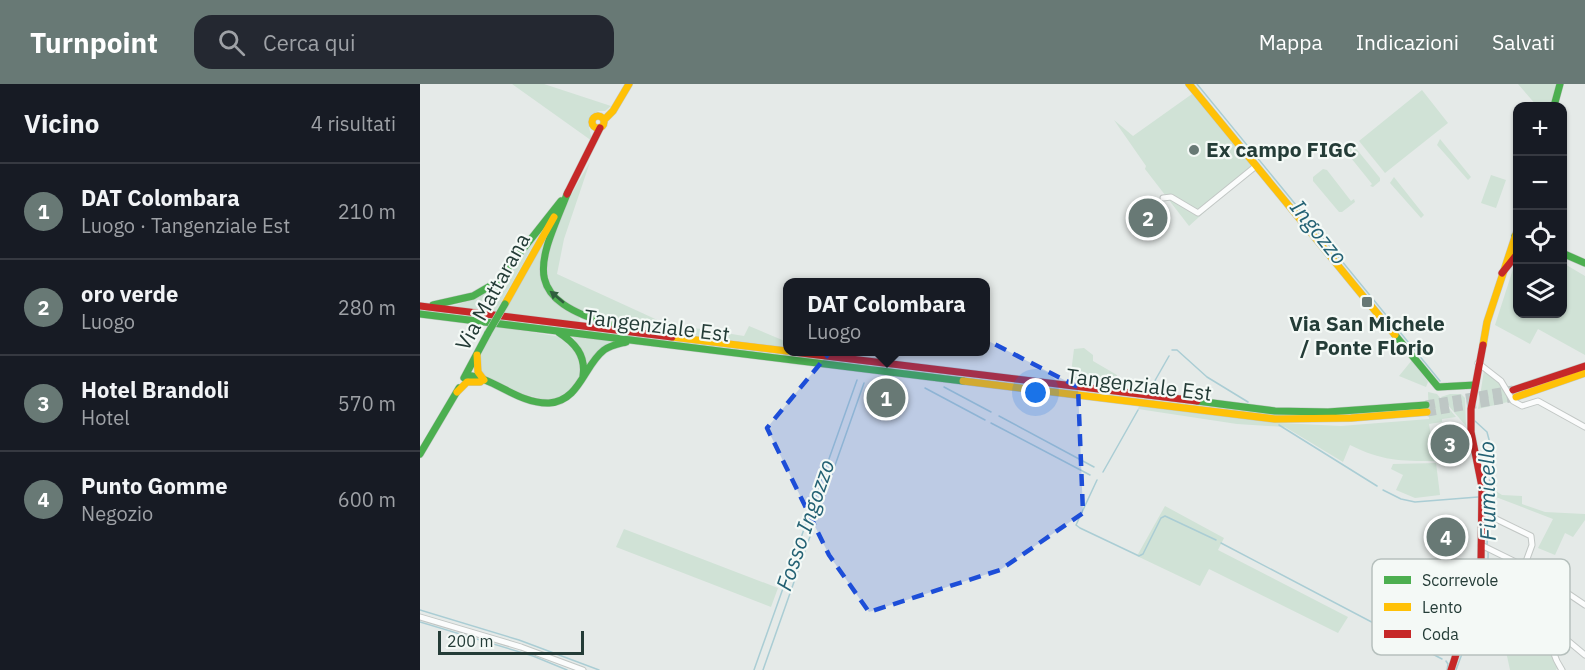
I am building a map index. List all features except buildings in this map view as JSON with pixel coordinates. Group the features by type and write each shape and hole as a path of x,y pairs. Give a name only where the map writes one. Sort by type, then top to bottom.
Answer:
{"main road":[{"path":"601,118 603,125 596,126 592,119 601,118 618,103 629,84"},
{"path":"1189,84 1438,387 1475,385"},
{"path":"1555,102 1560,84"},
{"name":"Via Mattarana","path":"420,454 457,392 593,146 596,126"},
{"path":"423,307 473,296 497,282 568,192"},
{"path":"568,192 542,266 548,290 560,301 580,313 602,322 649,334"},
{"path":"1482,559 1485,546 1482,487 1470,420 1487,322 1502,273 1513,247"},
{"path":"1567,255 1585,261"},
{"path":"1572,257 1585,268"},
{"path":"1502,273 1513,259"},
{"name":"Tangenziale Est","path":"423,307 783,351"},
{"name":"Tangenziale Est","path":"420,314 1275,419 1330,420 1383,417 1426,409 1275,411 833,356"},
{"path":"553,330 571,340 581,352 584,369 582,379"},
{"path":"466,375 476,376 535,401 545,403 560,401 573,393 600,353 619,342 664,343"},
{"path":"477,355 478,372 488,383"},
{"path":"1529,386 1547,375 1585,361"},
{"path":"1585,366 1514,393 1585,373"},
{"path":"466,375 473,381"},
{"path":"457,392 464,384 473,381 488,383"},
{"path":"1450,670 1455,655"}],"street":[{"path":"1163,198 1171,197 1198,213 1256,166"},
{"path":"1479,363 1501,381 1513,401 1522,406 1538,400 1585,427"},
{"path":"1494,518 1531,536 1532,545 1527,559"},
{"path":"1485,546 1509,559"},
{"path":"1570,596 1585,606"},
{"path":"420,617 521,647 583,670"},
{"path":"1570,643 1585,656"},
{"path":"1553,655 1562,670"}],"highlighted area":[{"path":"863,312 934,313 1078,387 1083,513 1000,570 869,612 829,555 767,428"}],"green space":[{"path":"512,84 544,84 611,106 605,111 592,114 588,122 592,141"},
{"path":"1518,84 1558,84 1552,102 1534,102"},
{"path":"1422,90 1448,123 1385,173 1359,141"},
{"path":"1192,94 1256,166 1189,226 1145,169 1146,166 1114,120 1133,136"},
{"path":"1440,139 1471,177 1468,180 1437,145"},
{"path":"1354,146 1380,178 1380,181 1373,187 1347,153 1344,155 1344,152"},
{"path":"590,162 564,239 557,274 664,323 744,336 749,326 783,340 783,347 613,325 592,317 560,298 551,285 548,269 550,250 573,191"},
{"path":"1323,169 1327,170 1351,201 1354,199 1355,202 1342,212 1339,212 1313,181 1313,177"},
{"path":"1491,175 1506,180 1496,208 1481,203"},
{"path":"1394,177 1424,215 1421,218 1390,183"},
{"path":"544,226 495,313 451,306 469,301 496,286 515,267"},
{"path":"551,228 543,281 579,316 580,322 504,313"},
{"path":"1567,265 1585,276 1585,355 1538,329 1530,344 1495,325 1513,269 1513,318 1567,318"},
{"path":"495,326 561,337 578,355 580,376 571,391 550,401 523,394 483,376 480,357"},
{"path":"573,337 609,340 610,342 588,364"},
{"path":"1084,348 1093,355 1093,361 1117,375 1114,386 1070,381 1074,349"},
{"path":"1412,360 1428,382 1426,387 1399,376"},
{"path":"1484,370 1499,382 1512,401 1478,409"},
{"path":"1428,392 1437,394 1456,417 1429,424 1435,461 1391,459 1350,445 1343,462 1285,427 1237,424 1138,409 1139,406 1281,423 1341,426 1429,419"},
{"path":"1461,394 1465,398 1466,426 1441,397"},
{"path":"1436,463 1440,495 1415,498 1396,490 1403,475 1391,469 1393,464"},
{"path":"1488,486 1502,495 1522,496 1522,504 1545,512 1585,514 1585,520 1573,537 1565,533 1555,555 1538,548 1553,519 1488,494"},
{"path":"1165,506 1224,538 1218,550 1348,617 1338,633 1209,569 1200,586 1137,556"},
{"path":"624,529 778,588 771,607 616,547"},
{"path":"1507,655 1558,655 1560,662 1556,670 1510,670"}],"waterway":[{"name":"Ingozzo","path":"1197,84 1440,381"},
{"name":"Fosso Ingozzo","path":"1172,350 1177,350 1207,377 1248,402"},
{"name":"Fosso Ingozzo","path":"1149,391 1169,356"},
{"name":"Fosso Ingozzo","path":"754,670 857,380"},
{"path":"763,670 864,383"},
{"name":"Fosso Ingozzo","path":"944,387 991,412"},
{"path":"925,388 985,420"},
{"name":"Fosso Ingozzo","path":"1103,472 1138,410"},
{"name":"Fosso Ingozzo","path":"999,416 1094,467"},
{"name":"Fiumicello","path":"1475,421 1487,432 1491,447 1487,546"},
{"path":"991,423 1090,475"},
{"name":"Fosso Ingozzo","path":"1279,425 1377,486"},
{"path":"1097,480 1076,525 1080,528 1139,556 1143,554 1161,518 1165,516 1216,540"},
{"name":"Fosso Ingozzo","path":"1383,490 1401,499 1415,502 1478,497"},
{"path":"1221,543 1372,622"},
{"name":"Fiumicello","path":"1488,550 1488,559"},
{"path":"420,610 519,640 599,670"},
{"path":"420,622 533,656 567,670"},
{"path":"1434,655 1442,659"},
{"name":"Fiumicello","path":"1456,670 1462,655"},
{"path":"1446,661 1447,670"}],"tunnel":[{"path":"1426,405 1513,390"},
{"path":"1427,412 1516,397"}],"traffic: fast":[{"path":"1555,102 1560,84"},
{"path":"568,192 549,240 544,259 544,276 549,290 562,303 582,315 612,325"},
{"path":"433,305 473,296 497,282 561,201"},
{"path":"1567,255 1585,263"},
{"path":"488,333 505,304"},
{"path":"420,314 963,381"},
{"path":"558,332 578,350 583,362 583,376"},
{"path":"464,378 488,333"},
{"path":"1395,335 1438,387 1475,385"},
{"path":"466,375 477,377 527,399 549,403 559,401 575,389 604,350 626,342"},
{"path":"420,454 459,388"},
{"path":"1197,401 1275,411 1328,412 1426,405"}],"traffic: slow":[{"path":"604,120 613,111 629,84"},
{"path":"1189,84 1395,335"},
{"path":"600,116 604,122 600,128 596,128 592,120 600,116"},
{"path":"505,304 554,217"},
{"path":"1483,345 1487,322 1513,243"},
{"path":"672,337 783,351"},
{"path":"477,355 478,372 484,380"},
{"path":"1516,397 1585,373"},
{"path":"963,381 1275,419 1351,418 1427,412"},
{"path":"457,392 467,382 480,382"}],"traffic: jam":[{"path":"567,194 600,128"},
{"path":"1502,273 1513,259"},
{"path":"420,306 672,337"},
{"path":"1481,559 1482,487 1471,432 1471,409 1483,345"},
{"path":"826,356 1197,401"},
{"path":"1513,390 1585,366"},
{"path":"1451,670 1456,655"}],"place":[{"name":"Ex campo FIGC","path":"1194,150"},
{"name":"oro verde","path":"1148,218"},
{"name":"Via San Michele / Ponte Florio","path":"1367,302"},
{"name":"DAT Colombara","path":"886,398"},
{"name":"Hotel Brandoli","path":"1450,444"},
{"name":"Punto Gomme","path":"1446,537"}]}
